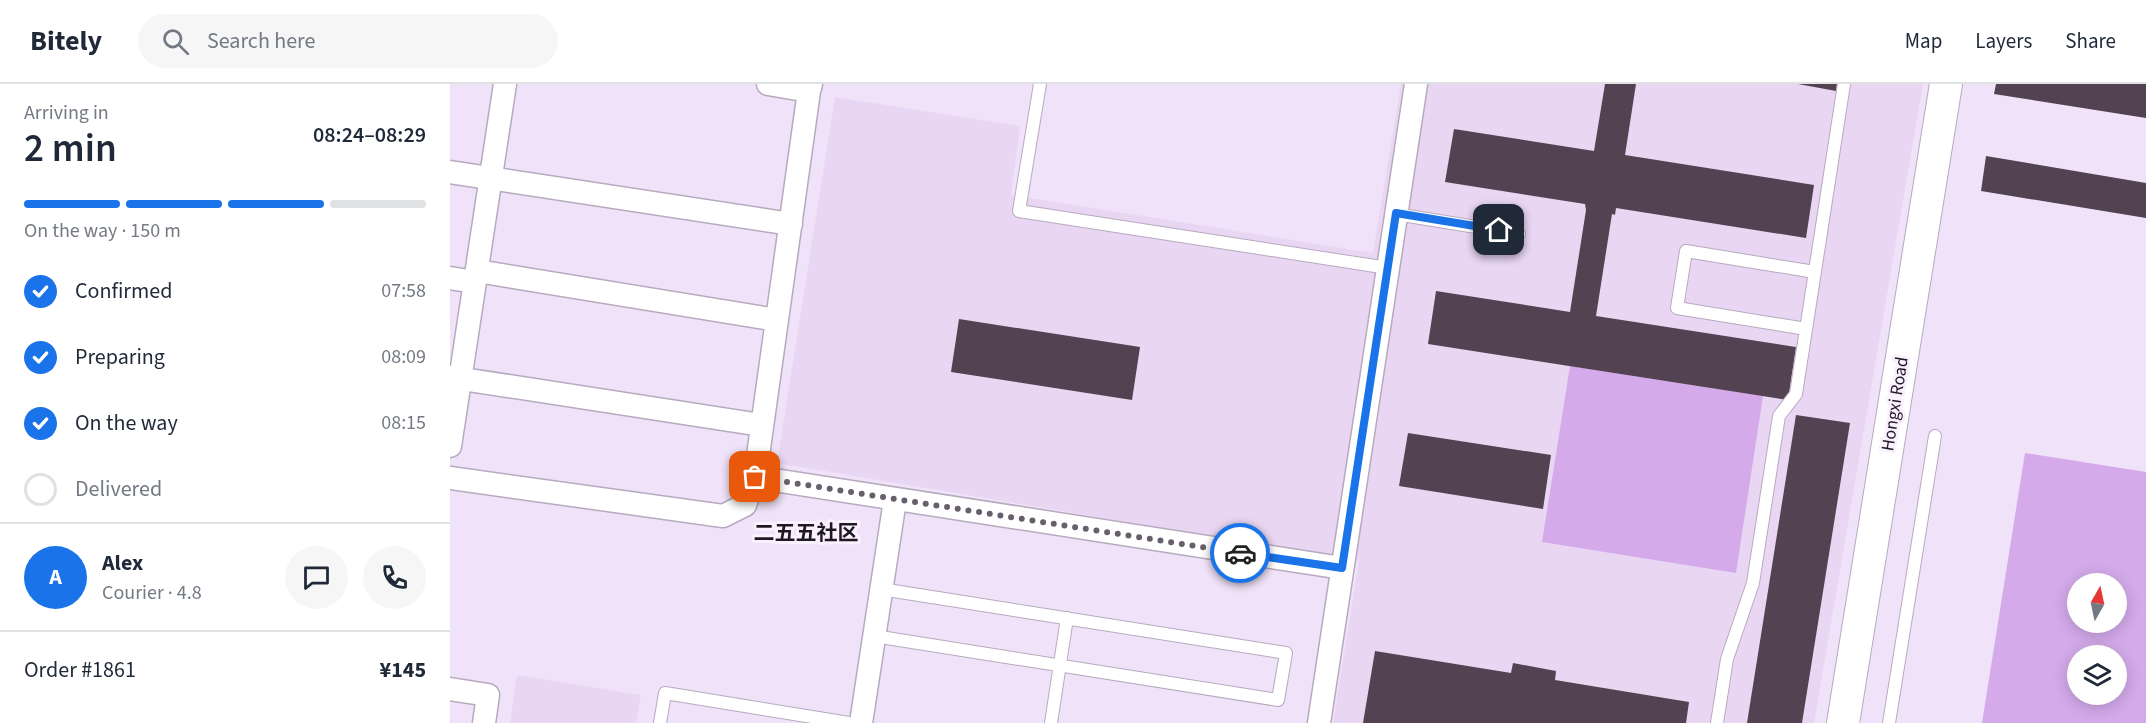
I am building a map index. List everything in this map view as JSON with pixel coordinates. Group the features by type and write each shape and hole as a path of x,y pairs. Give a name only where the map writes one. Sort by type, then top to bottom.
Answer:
{"street":[{"path":"450,446 455,377 476,276 505,84"},
{"path":"450,478 723,516 745,505 755,477 810,87 768,84"},
{"path":"1319,723 1416,84"},
{"name":"Hongxi Road","path":"1843,723 1946,84"},
{"path":"450,172 791,224"},
{"path":"450,278 476,276 777,320"},
{"path":"455,377 762,425"},
{"path":"755,477 1342,568"},
{"path":"861,723 895,500"},
{"path":"450,689 488,695 484,723"}],"lane":[{"path":"1040,84 1018,212 1388,267"},
{"path":"1717,723 1727,659 1753,583 1779,416 1796,394 1844,84"},
{"path":"1396,213 1520,234"},
{"path":"1806,329 1677,308 1686,251 1815,272"},
{"path":"1889,723 1935,436"},
{"path":"874,636 1278,700 1286,653 882,589"},
{"path":"1051,723 1067,618"},
{"path":"660,723 665,693 849,723"}],"shaded area":[{"path":"1401,84 1923,84 1814,723 1333,723 1359,561 777,463 835,97 1020,126 1011,195 1373,253"},
{"path":"1570,366 1763,396 1736,573 1542,542"},
{"path":"2025,453 2146,472 2146,723 1982,723"},
{"path":"517,675 641,695 636,723 510,723"}],"building":[{"path":"1605,84 1636,84 1625,155 1814,185 1806,238 1616,208 1615,215 1612,214 1596,316 1796,347 1788,400 1428,344 1436,291 1570,312 1586,210 1585,204 1445,182 1454,129 1594,151"},
{"path":"1798,84 1837,84 1836,91"},
{"path":"1996,84 2146,84 2146,118 1994,94"},
{"path":"1986,156 2146,183 2146,218 1981,191"},
{"path":"959,319 1140,347 1132,400 951,372"},
{"path":"1796,415 1850,423 1802,723 1747,723"},
{"path":"1408,433 1551,455 1543,509 1399,486"},
{"path":"1375,651 1511,673 1513,663 1556,671 1555,680 1689,702 1686,723 1363,723"}],"way so far":[{"path":"755,477 1240,553"}],"district":[{"name":"二五五社区","path":"806,533"}],"route":[{"path":"1240,553 1342,568 1396,213 1499,230"}]}
